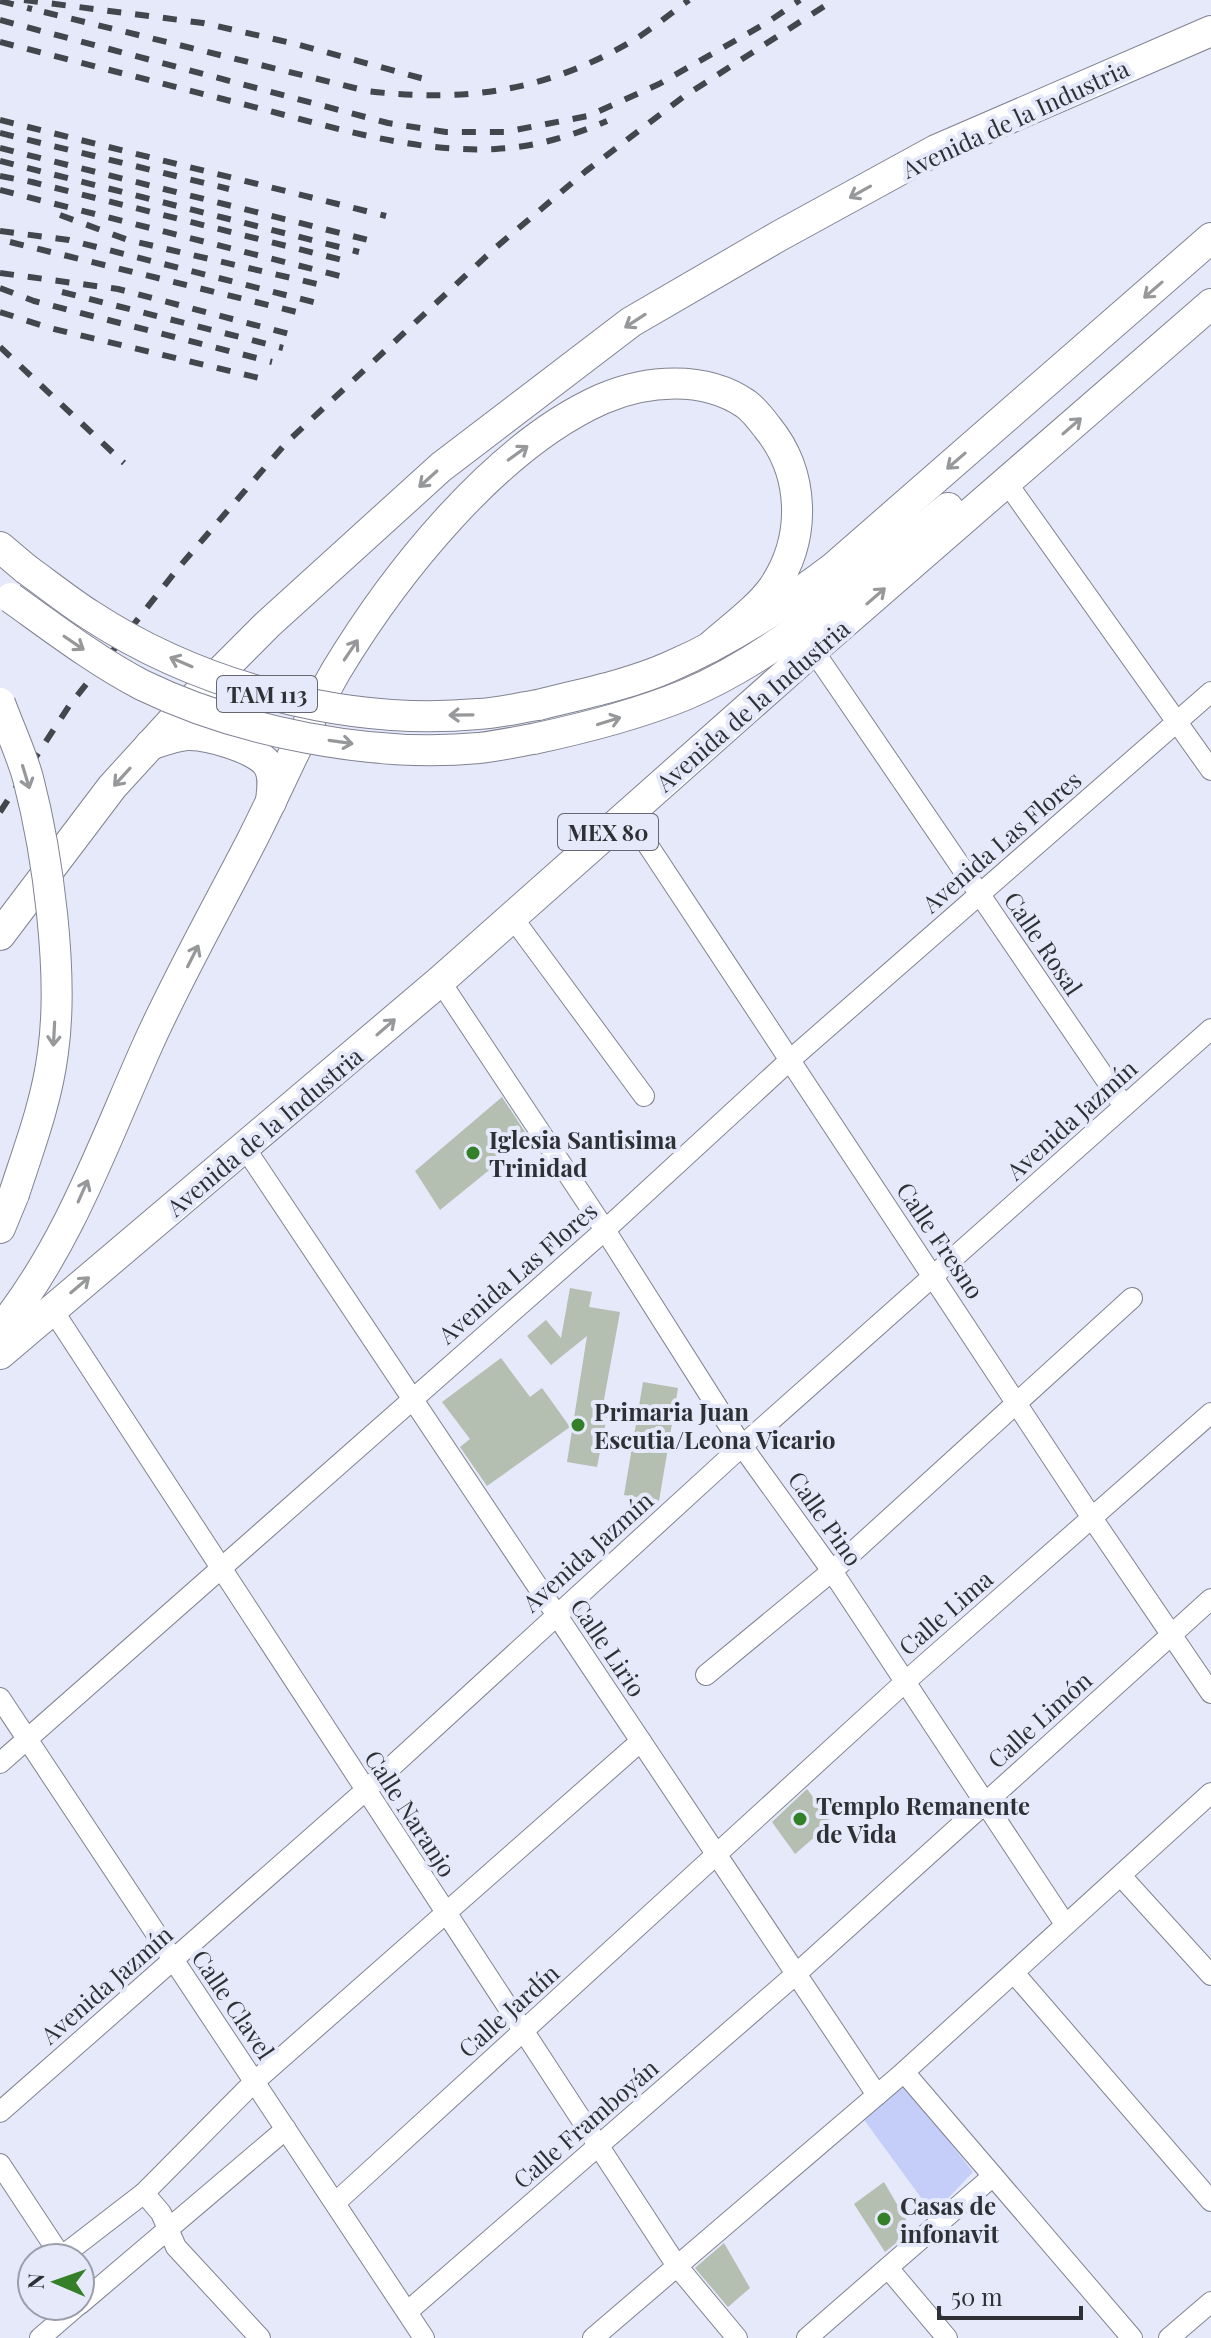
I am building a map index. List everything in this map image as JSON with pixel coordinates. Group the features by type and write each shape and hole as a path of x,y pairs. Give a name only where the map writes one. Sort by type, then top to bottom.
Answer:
{"highway":[{"name":"Avenida de la Industria","path":"0,935 112,787 268,624 441,467 631,322 936,150 1211,31"},
{"path":"710,647 795,597 833,568 1211,238"},
{"name":"Avenida de la Industria","path":"0,1354 440,981 813,650 1208,314"},
{"path":"0,1330 41,1273 65,1231 151,1038 336,672 422,549 504,462 572,414 628,388 704,386 749,406 782,446 792,470 798,501 797,524 792,547 772,590 710,647"},
{"path":"5,593 75,644 141,684 187,704 268,731 367,746 478,748 586,728 687,694 744,664 801,626 951,506 1007,483"},
{"name":"TAM 113","path":"0,547 90,616 134,641 238,686 293,702 422,716 477,714 538,705 598,690 667,668 710,647"},
{"path":"0,703 27,775 40,830 57,979 53,1052 38,1123 0,1228"},
{"path":"150,745 179,737 202,736 261,757 273,775 271,802"}],"street":[{"path":"1007,483 1211,770"},
{"name":"Calle Rosal","path":"813,650 1124,1106"},
{"name":"Avenida Las Flores","path":"0,1763 605,1230 790,1060 1211,692"},
{"name":"Calle Fresno","path":"628,815 1211,1693"},
{"path":"512,917 644,1096"},
{"name":"Calle Pino","path":"440,981 605,1230 742,1446 832,1571 1065,1924"},
{"name":"Avenida Jazmín","path":"0,2112 366,1790 742,1446 1211,1029"},
{"name":"Calle Lirio","path":"245,1148 877,2095"},
{"path":"706,1675 832,1571 1132,1298"},
{"name":"Calle Naranjo","path":"52,1309 677,2266 737,2338"},
{"name":"Calle Lima","path":"717,1855 905,1682 1211,1413"},
{"name":"Calle Limón","path":"796,1974 1211,1599"},
{"name":"Calle Clavel","path":"0,1698 424,2338"},
{"path":"80,2242 144,2193 254,2082 641,1741"},
{"path":"593,2338 904,2072 1211,1793"},
{"name":"Calle Jardín","path":"335,2203 717,1855"},
{"path":"1121,1876 1211,1975"},
{"path":"1014,1973 1211,2201"},
{"name":"Calle Framboyán","path":"407,2312 796,1974"},
{"path":"904,2072 1132,2338"},
{"path":"96,2286 286,2129"},
{"path":"0,2164 51,2242"},
{"path":"807,2338 993,2176"},
{"path":"144,2193 161,2213 176,2247 260,2338"},
{"path":"888,2268 947,2338"},
{"path":"1169,2338 1211,2302"}],"shaded area":[{"path":"905,2085 973,2172 933,2214 862,2117"}],"building":[{"name":"Iglesia Santisima Trinidad","path":"502,1097 529,1138 440,1210 415,1171"},
{"path":"570,1288 592,1292 589,1307 620,1312 603,1405 609,1406 597,1467 567,1462 587,1336 551,1365 527,1336 546,1320 561,1338"},
{"path":"501,1358 530,1397 542,1388 570,1427 487,1486 460,1447 470,1439 442,1402"},
{"path":"643,1382 678,1388 659,1501 624,1495"},
{"name":"Templo Remanente de Vida","path":"807,1789 832,1822 795,1854 772,1822"},
{"name":"Casas de infonavit","path":"884,2182 912,2230 885,2252 854,2204"},
{"path":"724,2243 750,2288 728,2307 695,2268"}],"railway":[{"path":"24,0 203,23 296,44 428,80"},
{"path":"44,12 367,91 439,95 505,89 570,71 634,40 689,0"},
{"path":"0,20 388,123 446,132 505,132 588,116 659,84 768,22 800,0"},
{"path":"0,812 69,706 180,566 286,443 494,249 586,171 683,97 834,0"},
{"path":"0,1 32,9"},
{"path":"0,42 346,131 436,147 496,149 525,146 567,136 607,121"},
{"path":"0,120 386,216"},
{"path":"0,133 229,189"},
{"path":"0,148 368,240"},
{"path":"0,161 359,252"},
{"path":"0,176 350,262"},
{"path":"0,190 340,276"},
{"path":"60,215 128,240 330,287"},
{"path":"0,231 69,240 317,303"},
{"path":"10,242 309,315"},
{"path":"0,273 118,289 293,335"},
{"path":"0,288 34,301 272,362"},
{"path":"62,292 283,348"},
{"path":"0,312 50,328 259,378"},
{"path":"0,347 124,463"}],"place":[{"name":"Iglesia Santisima Trinidad","path":"473,1153"},
{"name":"Primaria Juan Escutia/Leona Vicario","path":"578,1425"},
{"name":"Templo Remanente de Vida","path":"800,1819"},
{"name":"Casas de infonavit","path":"884,2219"}]}
